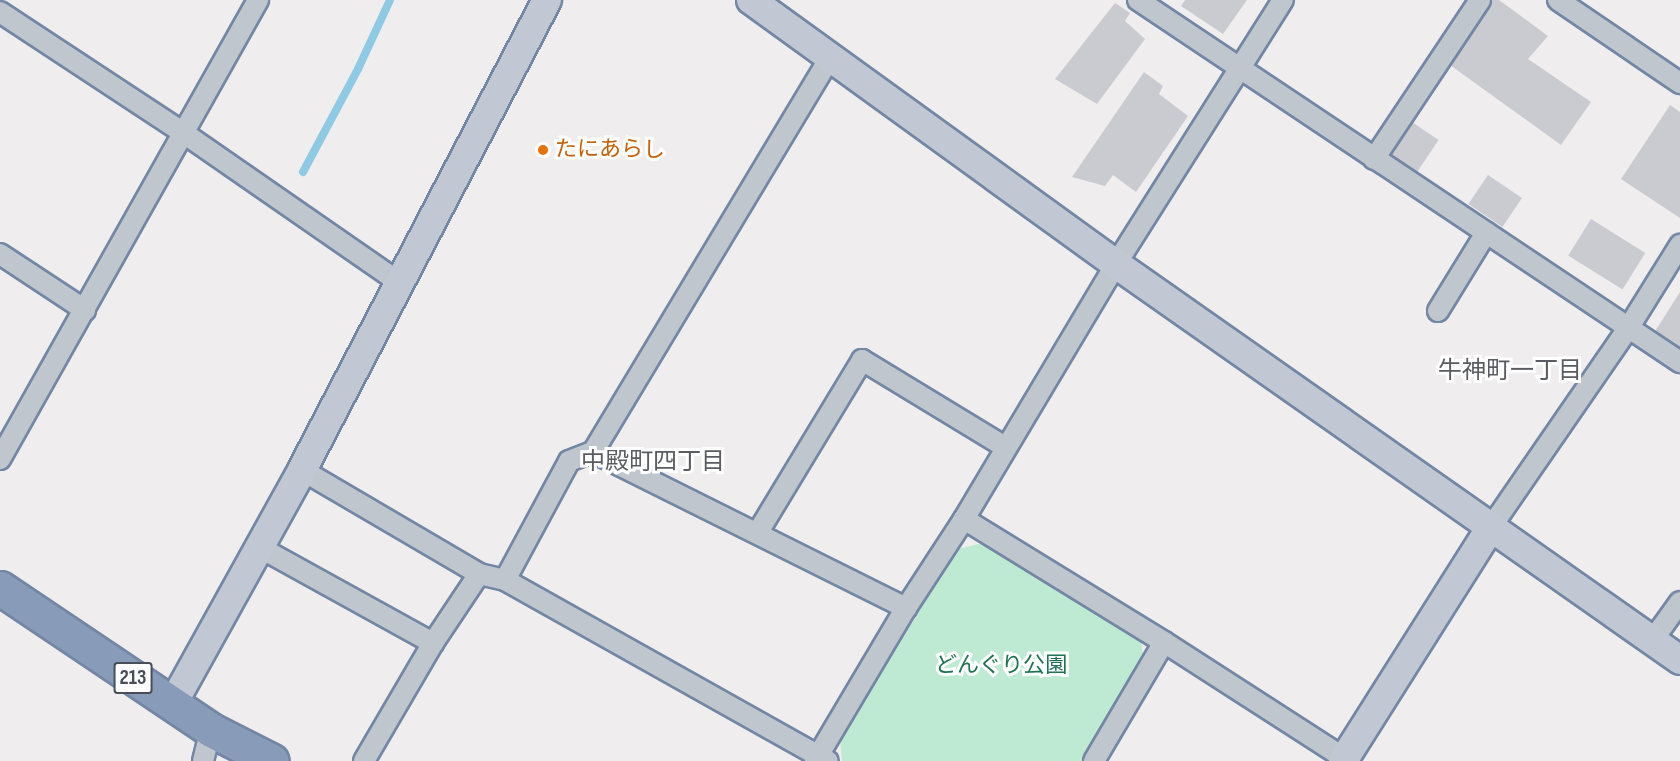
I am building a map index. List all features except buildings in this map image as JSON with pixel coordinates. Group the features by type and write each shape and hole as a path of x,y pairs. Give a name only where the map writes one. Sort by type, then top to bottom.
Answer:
{"highway":[{"name":"213","path":"0,588 211,730 272,761"}],"street":[{"path":"0,459 186,134 258,0"},
{"path":"172,705 302,470 547,0"},
{"path":"751,0 829,59 1116,264 1680,660"},
{"path":"1138,0 1239,70 1680,362"},
{"path":"302,470 479,574 505,580 820,759 906,608 964,519 1116,264 1283,0"},
{"path":"1374,159 1480,0"},
{"path":"1557,0 1680,83"},
{"path":"4,11 399,282"},
{"path":"505,580 569,461 592,452 829,59"},
{"path":"1438,311 1486,233"},
{"path":"964,519 1164,642 1346,760 1491,527 1629,327 1680,245"},
{"path":"0,254 85,310"},
{"path":"758,532 862,360 1005,447"},
{"path":"592,452 758,532 906,608"},
{"path":"259,547 433,643"},
{"path":"364,761 433,643 479,574"},
{"path":"1652,641 1680,602"},
{"path":"1094,761 1164,642"},
{"path":"203,761 211,730"}],"green space":[{"name":"どんぐり公園","path":"983,543 1141,639 1144,665 1083,761 842,761 840,738 958,549"}],"waterway":[{"path":"303,172 358,69 390,0"}],"place":[{"name":"たにあらし","path":"543,150"}],"district":[{"name":"牛神町一丁目","path":"1510,371"},
{"name":"中殿町四丁目","path":"653,462"}]}
